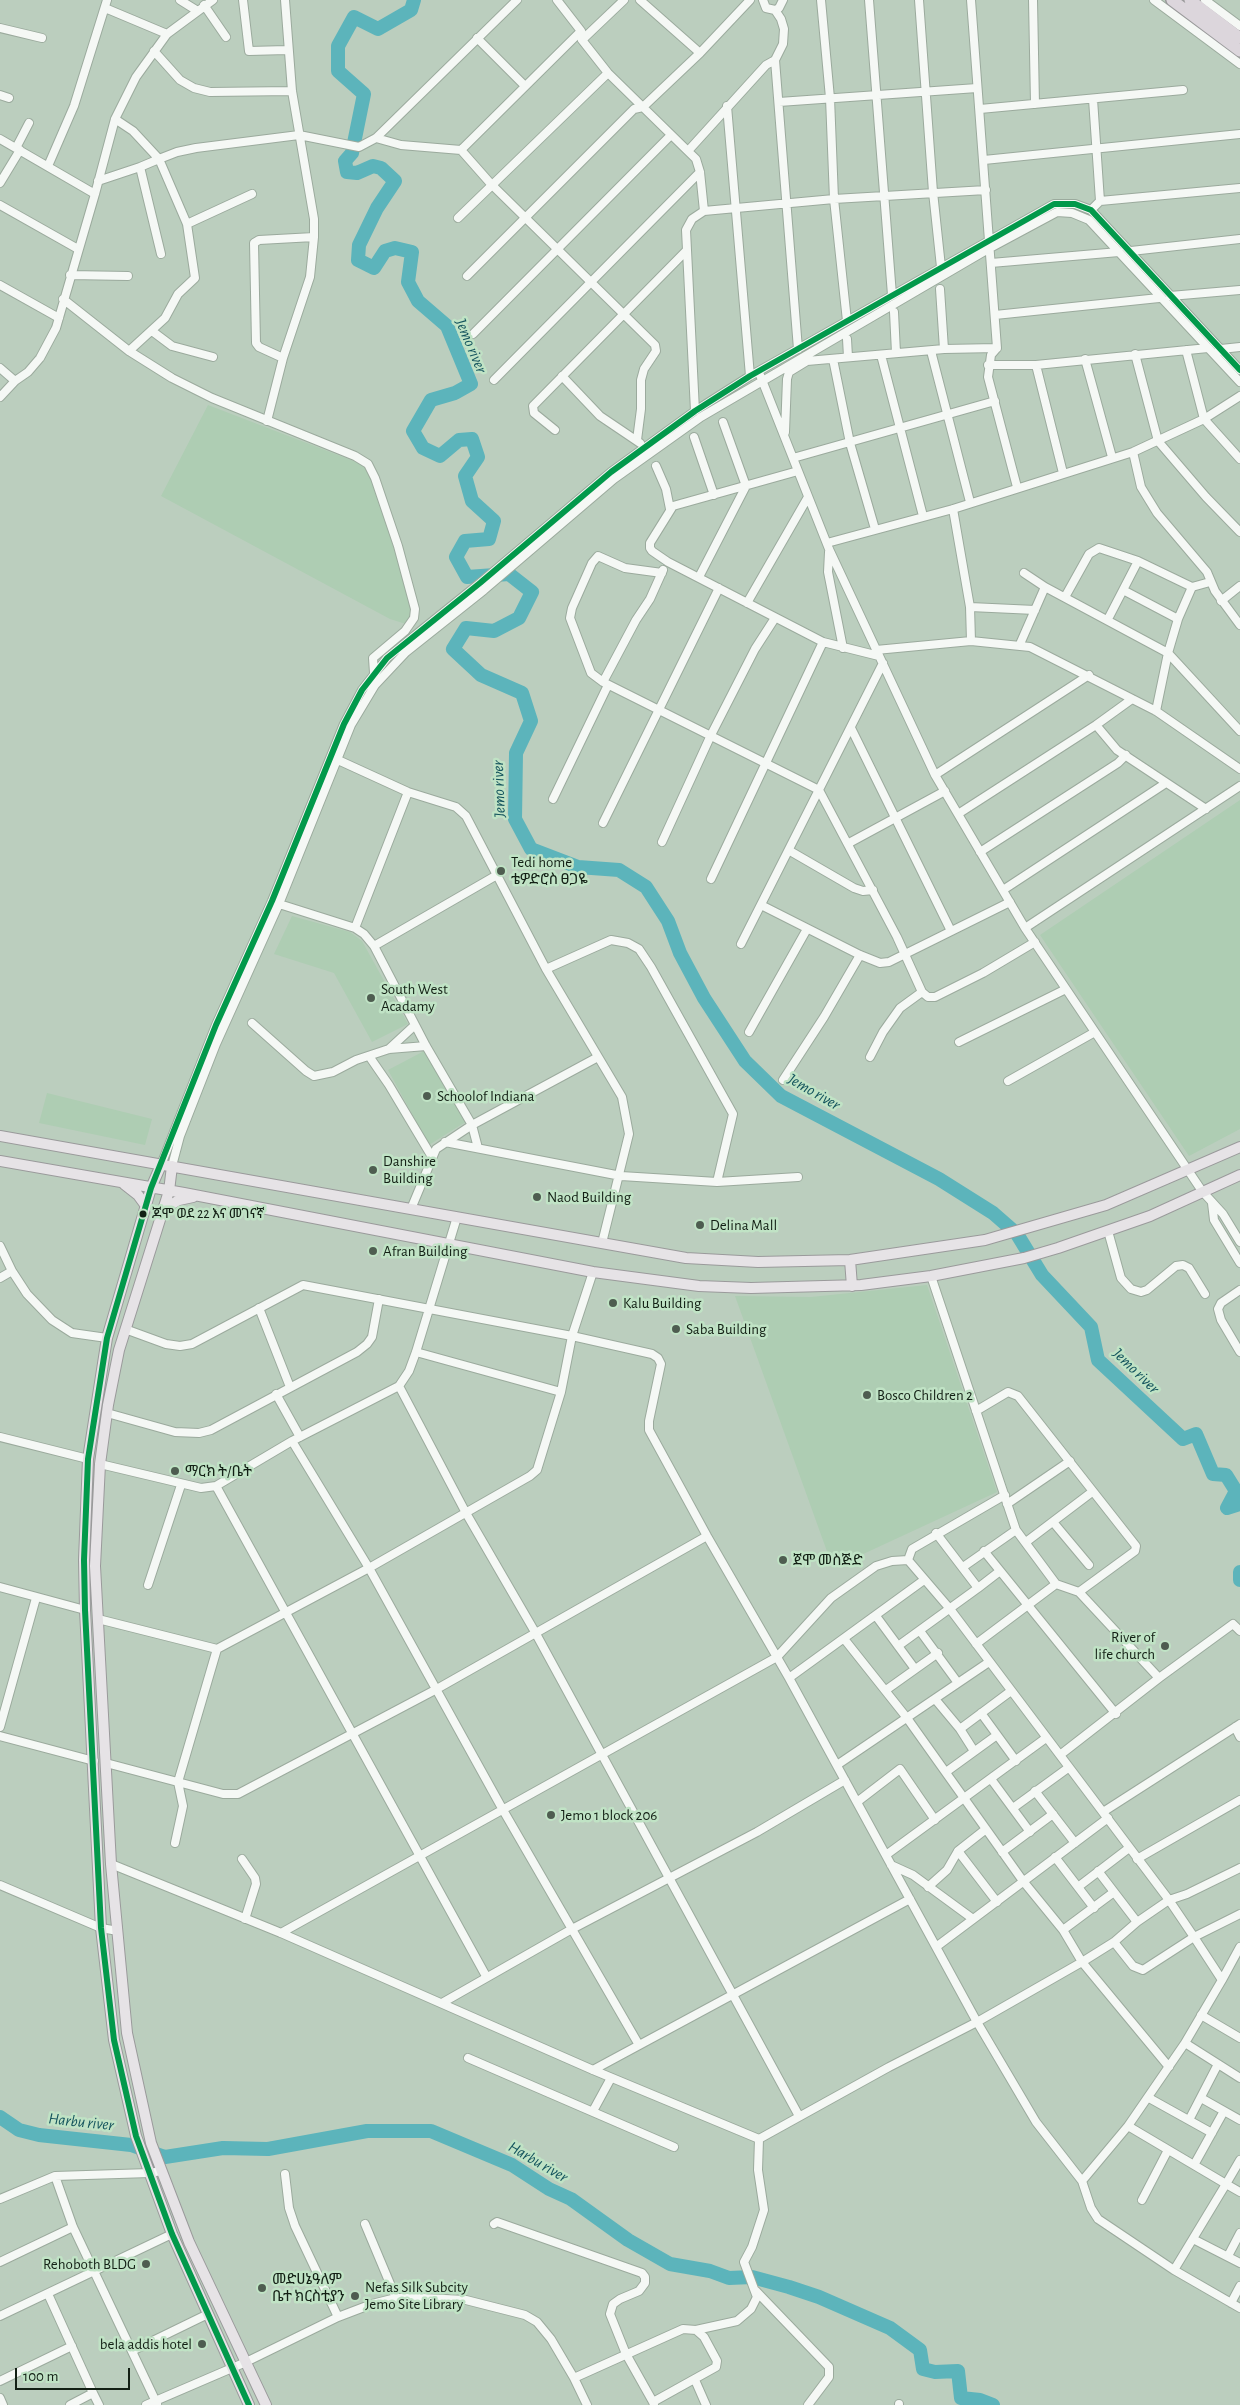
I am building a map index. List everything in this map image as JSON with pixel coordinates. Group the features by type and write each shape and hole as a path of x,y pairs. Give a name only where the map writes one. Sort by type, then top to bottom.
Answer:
{"highway":[{"path":"1172,0 1240,51"},
{"path":"1190,0 1240,38"}],"main road":[{"path":"0,1136 602,1243 695,1258 758,1262 850,1260 985,1240 1106,1205 1240,1146"},
{"path":"0,1162 169,1191 593,1272 699,1286 751,1288 852,1286 931,1276 1024,1258 1150,1216 1240,1175"},
{"path":"161,1165 151,1188 107,1338 88,1459 84,1560 85,1610 101,1928 114,2040 136,2136 172,2234 249,2405"},
{"path":"172,1166 169,1191 125,1329 107,1413 100,1464 95,1566 111,1864 127,2033 151,2143 156,2160 190,2242 266,2405"},
{"path":"124,1184 138,1195 146,1206"},
{"path":"161,1217 172,1204 180,1200 200,1197"},
{"path":"850,1260 852,1286"},
{"path":"88,1654 100,1655"}],"street":[{"path":"180,0 196,10"},
{"path":"0,397 15,381 28,372 40,358 56,328 70,275 96,194 115,118 136,77 167,34 196,10 213,0"},
{"path":"243,0 249,51 287,50"},
{"path":"267,421 284,358 310,277 314,237 314,219 292,91 287,50 285,0"},
{"path":"98,181 196,148 299,135 355,147 376,138 517,0"},
{"path":"557,0 581,31 582,40 608,73 696,159 700,172 704,211"},
{"path":"582,40 624,0"},
{"path":"640,0 700,53"},
{"path":"467,276 634,109 643,107 700,53 750,0"},
{"path":"763,0 766,8 775,10 780,8 783,0"},
{"path":"821,0 830,98 834,199 846,321"},
{"path":"869,0 892,295"},
{"path":"919,0 933,192 942,267"},
{"path":"972,0 997,348 991,355 988,365 988,377 1017,487"},
{"path":"1033,0 1035,104"},
{"path":"1154,0 1240,64"},
{"path":"1204,0 1240,26"},
{"path":"48,166 74,106 106,4 167,34"},
{"path":"204,6 226,37"},
{"path":"775,10 781,19 784,29 783,44 776,60 798,348"},
{"path":"0,28 42,38"},
{"path":"460,150 581,31"},
{"path":"477,38 525,86"},
{"path":"154,51 180,80 194,88 210,92 292,91"},
{"path":"688,151 766,65 776,60"},
{"path":"458,218 491,184 608,73"},
{"path":"779,102 977,88"},
{"path":"980,109 1183,90"},
{"path":"0,95 9,98"},
{"path":"1093,99 1100,201"},
{"path":"727,106 750,376"},
{"path":"115,118 133,131 159,159 187,224 194,278 178,294 165,318 129,350"},
{"path":"0,183 29,123"},
{"path":"984,160 1098,150 1240,134"},
{"path":"473,334 671,136"},
{"path":"376,138 400,145 460,150 491,184 559,249 590,283 654,345 656,351 644,368 641,380 641,409 637,440"},
{"path":"0,139 96,194"},
{"path":"140,167 161,254"},
{"path":"494,380 700,172"},
{"path":"1091,210 1100,201 1240,188"},
{"path":"695,411 686,251 686,230 692,219 704,211 786,205 834,199 986,190"},
{"path":"187,224 252,194"},
{"path":"520,554 611,472 695,411 798,348 1054,204 1075,204 1091,210 1240,370"},
{"path":"0,205 78,250"},
{"path":"172,1166 180,1136 216,1044 275,903 338,760 351,725 375,685 406,652 482,586 614,479 701,416 990,248 1057,212 1072,213 1089,220 1120,252 1159,298 1240,382"},
{"path":"284,358 259,347 256,343 254,243 260,240 314,237"},
{"path":"1131,251 1240,240"},
{"path":"555,430 534,413 533,406 686,251"},
{"path":"992,263 1120,252"},
{"path":"70,275 128,276"},
{"path":"0,285 58,318"},
{"path":"940,289 944,350"},
{"path":"1170,296 1240,290"},
{"path":"995,315 1159,298"},
{"path":"64,299 129,350 188,386 365,461 375,478 398,546 415,609 414,618 405,631 373,658 375,685"},
{"path":"894,312 896,353"},
{"path":"152,331 172,346 213,357"},
{"path":"847,339 848,357"},
{"path":"1214,355 1221,349 1240,347"},
{"path":"785,438 787,379 789,372 806,361 896,353 997,348"},
{"path":"988,365 1036,365 1208,348"},
{"path":"1186,350 1204,419 1240,459"},
{"path":"931,351 970,502"},
{"path":"1135,354 1158,441 1206,497 1240,532"},
{"path":"881,355 924,516"},
{"path":"833,359 850,443 875,529"},
{"path":"1086,359 1112,457"},
{"path":"1036,365 1064,473"},
{"path":"0,368 15,381"},
{"path":"759,371 828,546 935,775 1035,942 1202,1191 1223,1214 1239,1238"},
{"path":"562,376 600,416 637,440 644,447"},
{"path":"828,546 875,529 953,509 1017,487 1133,452 1204,419 1240,396"},
{"path":"793,458 995,401"},
{"path":"698,577 746,486 723,422"},
{"path":"694,437 714,495"},
{"path":"1133,452 1141,487 1157,513 1207,572 1210,582 1221,601 1240,625"},
{"path":"656,466 666,489 670,509"},
{"path":"798,471 673,506 650,542 652,551 668,562 775,618 823,642 843,648 879,656 971,641 1020,644 1038,650 1156,711 1240,769"},
{"path":"747,603 808,497"},
{"path":"953,509 970,607 971,641"},
{"path":"828,546 828,572 843,648"},
{"path":"1064,597 1092,550 1099,548 1138,561 1192,588 1210,582"},
{"path":"662,573 625,568 598,556 592,562 572,608 570,618 591,673 606,683 820,790 897,937 922,992 928,997 935,997 983,973 1035,942"},
{"path":"1108,619 1138,561"},
{"path":"553,799 636,620 650,599 668,562"},
{"path":"1024,573 1045,588 1108,619 1168,653 1240,731"},
{"path":"161,1165 216,1025 275,903 344,724 374,672 387,658 482,586"},
{"path":"1221,601 1240,586"},
{"path":"603,823 719,588"},
{"path":"1020,644 1045,588"},
{"path":"1156,711 1168,653 1178,619 1192,588"},
{"path":"1123,590 1178,619"},
{"path":"970,607 1035,610"},
{"path":"662,842 711,735 755,649 775,618"},
{"path":"711,879 823,642"},
{"path":"741,944 851,728 879,656"},
{"path":"935,775 1089,675"},
{"path":"958,814 1096,725 1132,699"},
{"path":"1096,725 1107,740 1126,755 1206,809"},
{"path":"851,728 952,931"},
{"path":"980,852 1118,763 1126,755"},
{"path":"338,760 408,792 456,807 461,811 546,969 622,1097 629,1134 621,1176 602,1243"},
{"path":"1003,890 1166,783"},
{"path":"1026,928 1240,786"},
{"path":"355,928 408,792"},
{"path":"849,843 945,792"},
{"path":"790,851 854,888 863,891 873,890"},
{"path":"374,946 497,875"},
{"path":"761,906 880,963 889,962 904,955 1010,902"},
{"path":"275,903 355,928 364,934 374,946 426,1046 472,1124 478,1148"},
{"path":"749,1032 806,929"},
{"path":"546,969 610,940 628,943 639,949 651,967 733,1114 717,1182"},
{"path":"783,1080 824,1017 860,955"},
{"path":"959,1042 1066,989"},
{"path":"870,1057 883,1032 900,1008 922,992"},
{"path":"252,1023 314,1076 333,1072 368,1056 389,1049 426,1046"},
{"path":"389,1049 415,1025"},
{"path":"1008,1081 1095,1032"},
{"path":"368,1056 389,1085 432,1157"},
{"path":"411,1209 436,1149 472,1124 598,1057"},
{"path":"445,1142 621,1176 717,1182 798,1177"},
{"path":"1212,1203 1214,1220 1240,1263"},
{"path":"100,1464 181,1485 200,1488 216,1486 292,1441 399,1386 409,1371 416,1352 457,1217"},
{"path":"1108,1231 1121,1278 1131,1289 1141,1292 1147,1290 1176,1266 1183,1265 1189,1268 1205,1294"},
{"path":"0,1246 12,1271 27,1294 61,1328 72,1332 107,1338"},
{"path":"0,1278 12,1271"},
{"path":"98,1619 218,1649 369,1568 524,1480 537,1470 561,1392 572,1336 593,1272"},
{"path":"931,1276 1016,1530 1056,1584 1079,1592 1159,1678"},
{"path":"125,1329 166,1344 180,1346 202,1339 302,1285 572,1336 652,1354 658,1358 661,1364 649,1421 649,1430 707,1536 789,1678 977,2022 1036,2122 1082,2181 1091,2208 1098,2219 1174,2270 1240,2308"},
{"path":"1240,1290 1221,1303 1218,1308 1221,1320 1240,1352"},
{"path":"107,1413 159,1429 199,1433 211,1430 290,1386 357,1352 372,1337 379,1299"},
{"path":"259,1308 290,1386"},
{"path":"416,1352 561,1392"},
{"path":"399,1386 466,1513 535,1632 799,2116"},
{"path":"976,1411 1008,1392 1014,1393 1136,1546 1135,1551 1079,1592"},
{"path":"276,1394 300,1437"},
{"path":"0,1437 88,1459"},
{"path":"292,1441 369,1568 435,1690 639,2045"},
{"path":"1007,1504 1070,1461"},
{"path":"148,1585 181,1485"},
{"path":"216,1486 486,1976"},
{"path":"1026,1542 1092,1492"},
{"path":"908,1560 912,1549 936,1533 1004,1495"},
{"path":"1053,1522 1089,1565"},
{"path":"963,1567 1016,1530"},
{"path":"936,1533 978,1588"},
{"path":"106,1763 223,1794 238,1794 435,1690 707,1536"},
{"path":"984,1551 1116,1714"},
{"path":"908,1560 950,1609 1169,1900 1222,1980"},
{"path":"281,1934 776,1657 831,1598 876,1566 892,1561 908,1560"},
{"path":"898,1646 1000,1571"},
{"path":"789,1678 845,1640 924,1580"},
{"path":"976,1644 1056,1584"},
{"path":"0,1587 85,1610"},
{"path":"0,1728 36,1598"},
{"path":"876,1616 915,1669"},
{"path":"1060,1755 1116,1714 1159,1678 1233,1624 1240,1631"},
{"path":"920,1631 938,1653 958,1683"},
{"path":"845,1640 907,1718 1023,1881 1063,1930 1082,1962 1169,2067"},
{"path":"175,1843 183,1806 178,1782 218,1649"},
{"path":"886,1690 938,1653"},
{"path":"837,1765 989,1662"},
{"path":"960,1729 1011,1691"},
{"path":"935,1700 960,1729 974,1751"},
{"path":"981,1713 1016,1761"},
{"path":"936,1948 1075,1843 1105,1815 1237,1726 1240,1737"},
{"path":"946,1772 996,1735"},
{"path":"0,1736 94,1761"},
{"path":"886,1855 1046,1738"},
{"path":"1013,1808 1068,1768"},
{"path":"857,1802 900,1769 935,1820"},
{"path":"991,1779 1030,1832"},
{"path":"442,2003 572,1928 757,1832 845,1780"},
{"path":"1035,1792 1075,1843"},
{"path":"1138,1859 1240,1800"},
{"path":"1002,1852 1053,1814"},
{"path":"928,1887 947,1870 958,1851 986,1829"},
{"path":"1078,1887 1129,1848"},
{"path":"958,1851 997,1902"},
{"path":"1055,1857 1094,1908"},
{"path":"242,1859 255,1878 256,1884 245,1919"},
{"path":"111,1864 281,1934 611,2078 759,2139"},
{"path":"891,1865 913,1875 973,1919"},
{"path":"759,2139 977,2022 1082,1962 1114,1942 1137,1922 1169,1900 1240,1868"},
{"path":"1098,1871 1137,1922"},
{"path":"0,1885 101,1928 118,1931"},
{"path":"1063,1930 1114,1892"},
{"path":"593,2070 910,1899"},
{"path":"1114,1942 1133,1966 1143,1970 1194,1937 1240,1914"},
{"path":"1082,2181 1149,2098 1185,2043 1222,1980 1236,1963 1240,1947"},
{"path":"1201,2015 1239,2037"},
{"path":"1185,2043 1240,2078"},
{"path":"468,2058 674,2147"},
{"path":"1189,2120 1218,2064"},
{"path":"593,2111 611,2078"},
{"path":"1149,2098 1212,2133"},
{"path":"1201,2098 1240,2120"},
{"path":"1194,2165 1224,2111"},
{"path":"1128,2126 1240,2192"},
{"path":"574,2378 683,2329 696,2330 737,2321 745,2316 757,2297 746,2271 745,2257 752,2247 764,2210 758,2170 759,2139"},
{"path":"1142,2200 1168,2150"},
{"path":"1174,2270 1240,2160"},
{"path":"0,2199 55,2176 161,2171"},
{"path":"285,2174 289,2208 295,2226 338,2317"},
{"path":"55,2176 73,2227 157,2403"},
{"path":"494,2224 497,2222 642,2273 645,2277 645,2283 639,2291 620,2298 613,2304 610,2314 626,2354 654,2403 716,2367 717,2361 704,2337 696,2330"},
{"path":"365,2224 396,2298"},
{"path":"0,2262 73,2227"},
{"path":"0,2316 94,2273 172,2234"},
{"path":"1228,2256 1240,2234"},
{"path":"1193,2239 1240,2263"},
{"path":"1231,2303 1240,2286"},
{"path":"756,2291 829,2367 828,2377 812,2403"},
{"path":"48,2294 99,2405"},
{"path":"146,2405 157,2403 338,2317 372,2304 396,2298 466,2300 525,2314 537,2322 551,2339 574,2378 587,2405"},
{"path":"132,2351 208,2314"},
{"path":"0,2380 72,2346"},
{"path":"694,2380 706,2405"},
{"path":"70,2405 93,2393"},
{"path":"0,2398 4,2405"}],"shaded area":[{"path":"208,405 369,467 412,609 410,620 406,624 390,619 161,496"},
{"path":"1240,800 1240,1129 1189,1156 1040,935"},
{"name":"South West Acadamy","path":"292,916 350,932 362,941 408,1024 372,1042 334,973 274,954"},
{"name":"Schoolof Indiana","path":"426,1050 467,1121 429,1145 388,1070"},
{"path":"47,1093 152,1119 145,1145 39,1123"},
{"name":"Bosco Children 2","path":"927,1285 997,1492 833,1568 735,1296 811,1297"}],"waterway":[{"name":"Jemo river","path":"414,0 411,10 378,29 354,17 338,46 338,71 364,94 352,153 345,161 347,172 357,173 373,166 381,168 395,181 377,208 359,245 358,260 374,268 385,251 395,248 412,252 408,282 418,301 447,326 471,384 455,393 431,400 413,431 423,448 440,456 459,440 472,439 478,457 465,476 472,501 494,521 489,539 465,541 456,557 467,577 509,574 532,592 519,618 494,631 466,628 453,649 481,675 522,693 531,721 516,753 515,819 531,849 578,867 619,870 646,887 668,921 680,953 704,998 745,1061 781,1096 939,1179 993,1213 1017,1234 1042,1275 1091,1327 1098,1360 1183,1439 1196,1434 1213,1474 1226,1475 1236,1491 1227,1508 1240,1504"},
{"name":"Jemo river","path":"1240,1572 1240,1580"},
{"name":"Harbu river","path":"0,2117 19,2130 39,2135 131,2145 165,2157 223,2148 268,2149 367,2131 431,2131 512,2165 549,2189 571,2199 628,2240 670,2264 710,2271 729,2278 752,2277 789,2287 819,2297 890,2328 920,2350 923,2369 935,2372 958,2371 961,2398 980,2400 993,2405"}],"transit line":[{"path":"249,2405 172,2234 136,2136 114,2040 101,1928 85,1610 84,1560 88,1459 107,1338 151,1188 216,1025 272,901 344,724 362,690 387,658 480,583 611,472 695,411 750,376 1054,204 1075,204 1091,210 1240,370"}],"place":[{"name":"Tedi home ቴዎድሮስ ፀጋዬ","path":"501,871"},
{"name":"South West Acadamy","path":"371,998"},
{"name":"Schoolof Indiana","path":"427,1096"},
{"name":"Danshire Building","path":"373,1170"},
{"name":"Naod Building","path":"537,1197"},
{"name":"ጆሞ ወደ 22 እና መገናኛ","path":"143,1214"},
{"name":"Delina Mall","path":"700,1225"},
{"name":"Afran Building","path":"373,1251"},
{"name":"Kalu Building","path":"613,1303"},
{"name":"Saba Building","path":"676,1329"},
{"name":"Bosco Children 2","path":"867,1395"},
{"name":"ማርክ ት/ቤት","path":"175,1471"},
{"name":"ጀሞ መስጅድ","path":"783,1560"},
{"name":"River of life church","path":"1165,1646"},
{"name":"Jemo 1 block 206","path":"551,1815"},
{"name":"Rehoboth BLDG","path":"146,2264"},
{"name":"መድሀኔዓለም ቤተ ክርስቲያን","path":"262,2288"},
{"name":"Nefas Silk Subcity Jemo Site Library","path":"355,2296"},
{"name":"bela addis hotel","path":"202,2344"}]}
